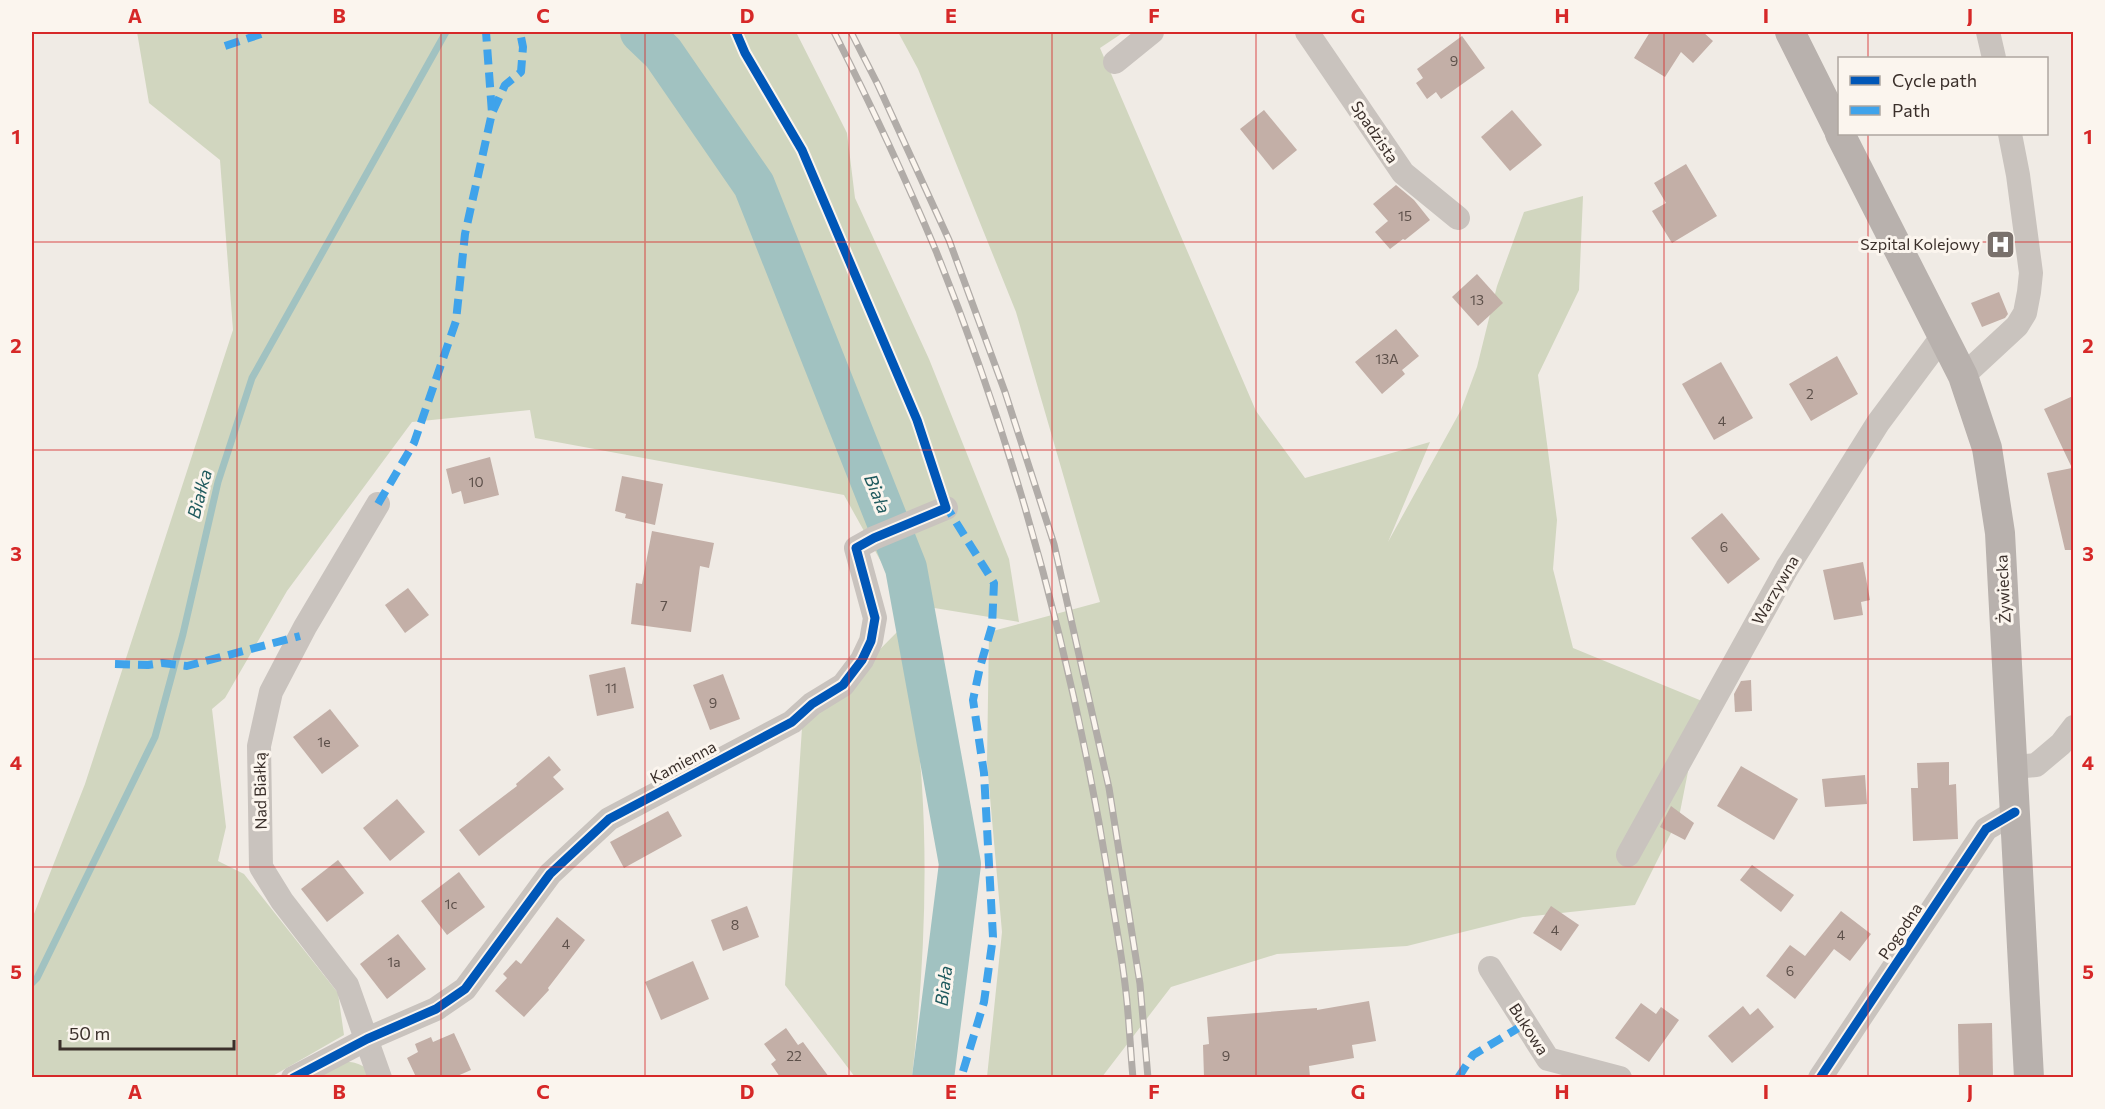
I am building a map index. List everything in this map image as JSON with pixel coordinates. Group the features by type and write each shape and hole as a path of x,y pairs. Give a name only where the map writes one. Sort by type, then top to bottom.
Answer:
{"main road":[{"name":"Żywiecka","path":"1790,32 1838,129"},
{"name":"Żywiecka","path":"1841,135 1963,376 1987,448 2000,533 2029,1077"}],"street":[{"path":"1114,62 1152,32"},
{"name":"Spadzista","path":"1307,32 1403,173 1458,218"},
{"path":"1988,32 1994,57"},
{"path":"1963,376 2017,326 2025,313 2031,273 2010,135"},
{"name":"Warzywna","path":"1628,855 1787,568 1878,423 1942,337"},
{"name":"Nad Białką","path":"378,504 305,627 272,692 259,746 261,867 282,901 347,985 380,1077"},
{"name":"Kamienna","path":"367,1039 436,1009 465,989 550,874 609,819 792,722 812,704 843,685 862,660 871,641 875,618 856,548 874,538 946,508"},
{"path":"2013,767 2036,765 2061,744 2073,727"},
{"name":"Pogodna","path":"1820,1077 1986,829 2015,812"},
{"name":"Bukowa","path":"1490,968 1548,1059 1620,1077"},
{"path":"293,1077 367,1039"}],"green space":[{"path":"137,32 796,32 847,133 855,198 929,359 1009,559 1019,622 904,603 844,495 535,438 530,410 412,422 287,591 225,698 212,709 226,827 218,861 244,874 338,993 344,1035 271,1077 32,1077 32,919 85,784 233,330 220,160 149,103"},
{"path":"898,32 1124,32 1100,48 1256,411 1305,478 1430,442 1388,542 1461,410 1477,367 1497,286 1524,212 1583,196 1579,290 1538,375 1557,520 1553,569 1573,648 1702,701 1679,817 1635,905 1523,917 1407,946 1277,954 1171,987 1102,1077 987,1077 1002,932 987,763 989,632 1100,602 1016,312 918,69"},
{"path":"902,627 918,746 924,822 922,968 916,1041 912,1077 855,1077 785,985 802,728"},
{"path":"340,1061 363,1066 372,1078 309,1078"}],"building":[{"path":"1650,32 1703,32 1713,41 1693,63 1681,52 1665,77 1634,58"},
{"path":"1462,36 1485,68 1441,99 1436,92 1427,99 1416,83 1423,78 1417,69"},
{"path":"1264,110 1297,150 1273,170 1240,129"},
{"path":"1512,110 1542,145 1510,171 1481,137"},
{"path":"1686,164 1717,216 1672,243 1652,211 1666,203 1654,183"},
{"path":"1396,185 1414,200 1430,220 1390,249 1375,232 1388,221 1373,204"},
{"path":"1477,274 1503,303 1478,326 1452,297"},
{"path":"1999,292 2008,314 2005,318 1982,327 1971,303"},
{"path":"1396,329 1419,356 1402,370 1405,374 1382,394 1355,362"},
{"path":"1837,356 1858,394 1811,421 1789,384"},
{"path":"1721,362 1753,418 1714,440 1682,384"},
{"path":"2073,396 2073,550 2065,550 2047,473 2072,468 2044,409"},
{"path":"490,457 499,495 464,504 461,491 452,494 446,469"},
{"path":"622,476 663,484 655,525 625,518 626,514 615,511"},
{"path":"1722,513 1760,559 1728,584 1691,538"},
{"path":"652,531 714,543 709,568 700,566 691,632 631,624 636,583 642,584"},
{"path":"1863,562 1870,600 1861,602 1863,615 1834,620 1823,570"},
{"path":"408,588 429,615 405,633 385,605"},
{"path":"625,667 634,708 597,716 589,675"},
{"path":"723,674 740,719 710,730 693,685"},
{"path":"1751,680 1752,711 1735,712 1734,694 1741,681"},
{"path":"330,709 359,746 322,774 293,737"},
{"path":"549,756 561,770 553,777 564,789 479,856 459,830 517,786 516,784"},
{"path":"1949,762 1949,785 1956,784 1958,839 1913,841 1911,788 1918,788 1917,763"},
{"path":"1741,766 1798,799 1774,840 1717,806"},
{"path":"1865,775 1867,804 1825,807 1822,779"},
{"path":"397,799 425,832 390,861 363,828"},
{"path":"1671,806 1694,823 1685,840 1660,827"},
{"path":"668,811 682,836 624,868 610,842"},
{"path":"338,860 364,893 327,922 301,889"},
{"path":"1752,865 1794,895 1781,912 1740,880"},
{"path":"459,872 485,907 447,935 421,901"},
{"path":"747,906 759,937 723,951 711,920"},
{"path":"1551,906 1579,925 1561,951 1533,933"},
{"path":"1841,911 1871,934 1850,961 1834,949 1795,999 1766,976 1790,945 1805,956"},
{"path":"557,917 585,940 548,988 549,990 524,1017 495,991 507,978 503,974 516,960 521,964"},
{"path":"398,934 426,969 387,999 360,964"},
{"path":"693,961 709,999 661,1020 645,982"},
{"path":"1369,1001 1376,1041 1352,1045 1354,1058 1309,1066 1310,1077 1204,1077 1203,1045 1209,1044 1207,1017 1317,1008 1317,1010"},
{"path":"1641,1003 1656,1014 1661,1007 1679,1020 1649,1062 1615,1038"},
{"path":"1743,1006 1750,1015 1758,1008 1774,1027 1732,1063 1708,1036"},
{"path":"1992,1023 1993,1077 1959,1077 1958,1024"},
{"path":"786,1028 798,1045 803,1042 829,1077 780,1077 771,1064 776,1060 764,1044"},
{"path":"454,1033 471,1070 455,1077 416,1077 407,1058 418,1052 415,1044 431,1037 433,1042"}],"waterway":[{"name":"Białka","path":"32,983 37,978 155,737 183,634 218,482 252,378 446,32"},
{"name":"Biała","path":"641,32 663,53 754,185 906,568 960,864 933,1078"}],"railway":[{"path":"834,32 887,140 936,251 966,327 1018,483 1061,640 1095,800 1128,1007 1133,1078"},
{"path":"851,32 878,85 949,240 1005,392 1054,544 1109,788 1140,984 1148,1078"}],"marked path":[{"path":"225,46 267,32"},
{"path":"378,504 414,443 456,321 465,234 492,113 486,32"},
{"path":"493,111 505,85 521,72 523,47 520,32"},
{"path":"944,503 994,583 992,626 973,700 984,773 993,937 984,1002 961,1078"},
{"path":"115,664 162,663 187,666 300,636"},
{"path":"1458,1078 1473,1055 1525,1024"}],"cycle path":[{"path":"293,1078 367,1039 436,1009 465,989 550,874 609,819 792,722 812,704 843,685 862,660 871,641 875,618 856,548 874,538 946,508 917,420 802,150 745,53 736,32"},
{"path":"1820,1078 1986,829 2015,812"}],"place":[{"name":"Szpital Kolejowy","path":"2001,244"}]}
